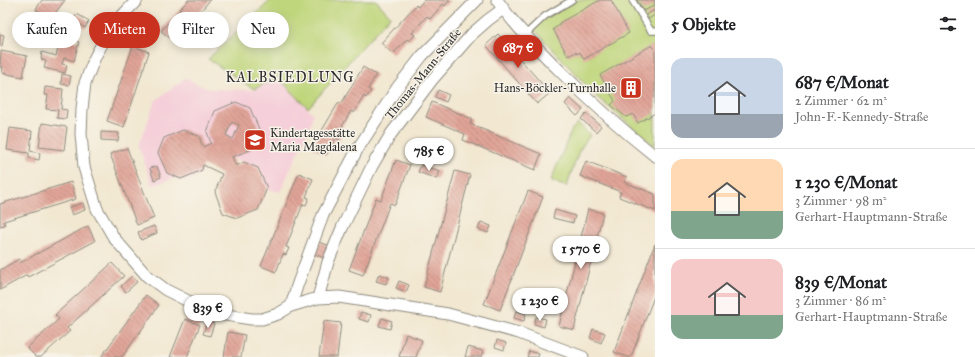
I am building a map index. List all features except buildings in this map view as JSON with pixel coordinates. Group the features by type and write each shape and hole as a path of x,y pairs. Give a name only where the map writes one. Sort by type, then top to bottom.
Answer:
{"street":[{"path":"136,0 121,17 103,42 85,83 81,134 84,167 97,209 114,238 147,276 166,290 192,303 220,314 251,319 262,319 278,314 291,306 318,298 339,297 448,314 519,333 583,357"},
{"name":"Thomas-Mann-Straße","path":"291,306 322,215 357,150 398,88 422,56 477,0"},
{"path":"500,4 539,50 591,102 655,156"},
{"name":"Thomas-Mann-Straße","path":"318,298 328,262 342,228 372,166 391,134 432,80 472,34 488,20 500,4"}],"lane":[{"path":"526,34 545,16 572,0"},
{"path":"632,0 651,31 655,32"}],"shaded area":[{"name":"Kindertagesstätte Maria Magdalena","path":"185,78 208,89 254,90 278,78 313,114 309,129 280,192 268,189 259,167 210,151 199,175 186,181 174,178 152,186 139,146 155,101"}],"green space":[{"path":"271,0 376,0 390,16 308,108 278,77 254,89 208,59 220,48 229,48 229,39 237,32 237,48 289,48 289,12 258,12"},
{"path":"577,0 655,0 655,146 597,97 531,26"},
{"path":"578,123 590,135 579,151 567,186 561,185 551,180 572,129"}],"place":[{"name":"Hans-Böckler-Turnhalle","path":"631,88"},
{"name":"Kindertagesstätte Maria Magdalena","path":"255,140"}],"district":[{"name":"KALBSIEDLUNG","path":"290,77"}]}
